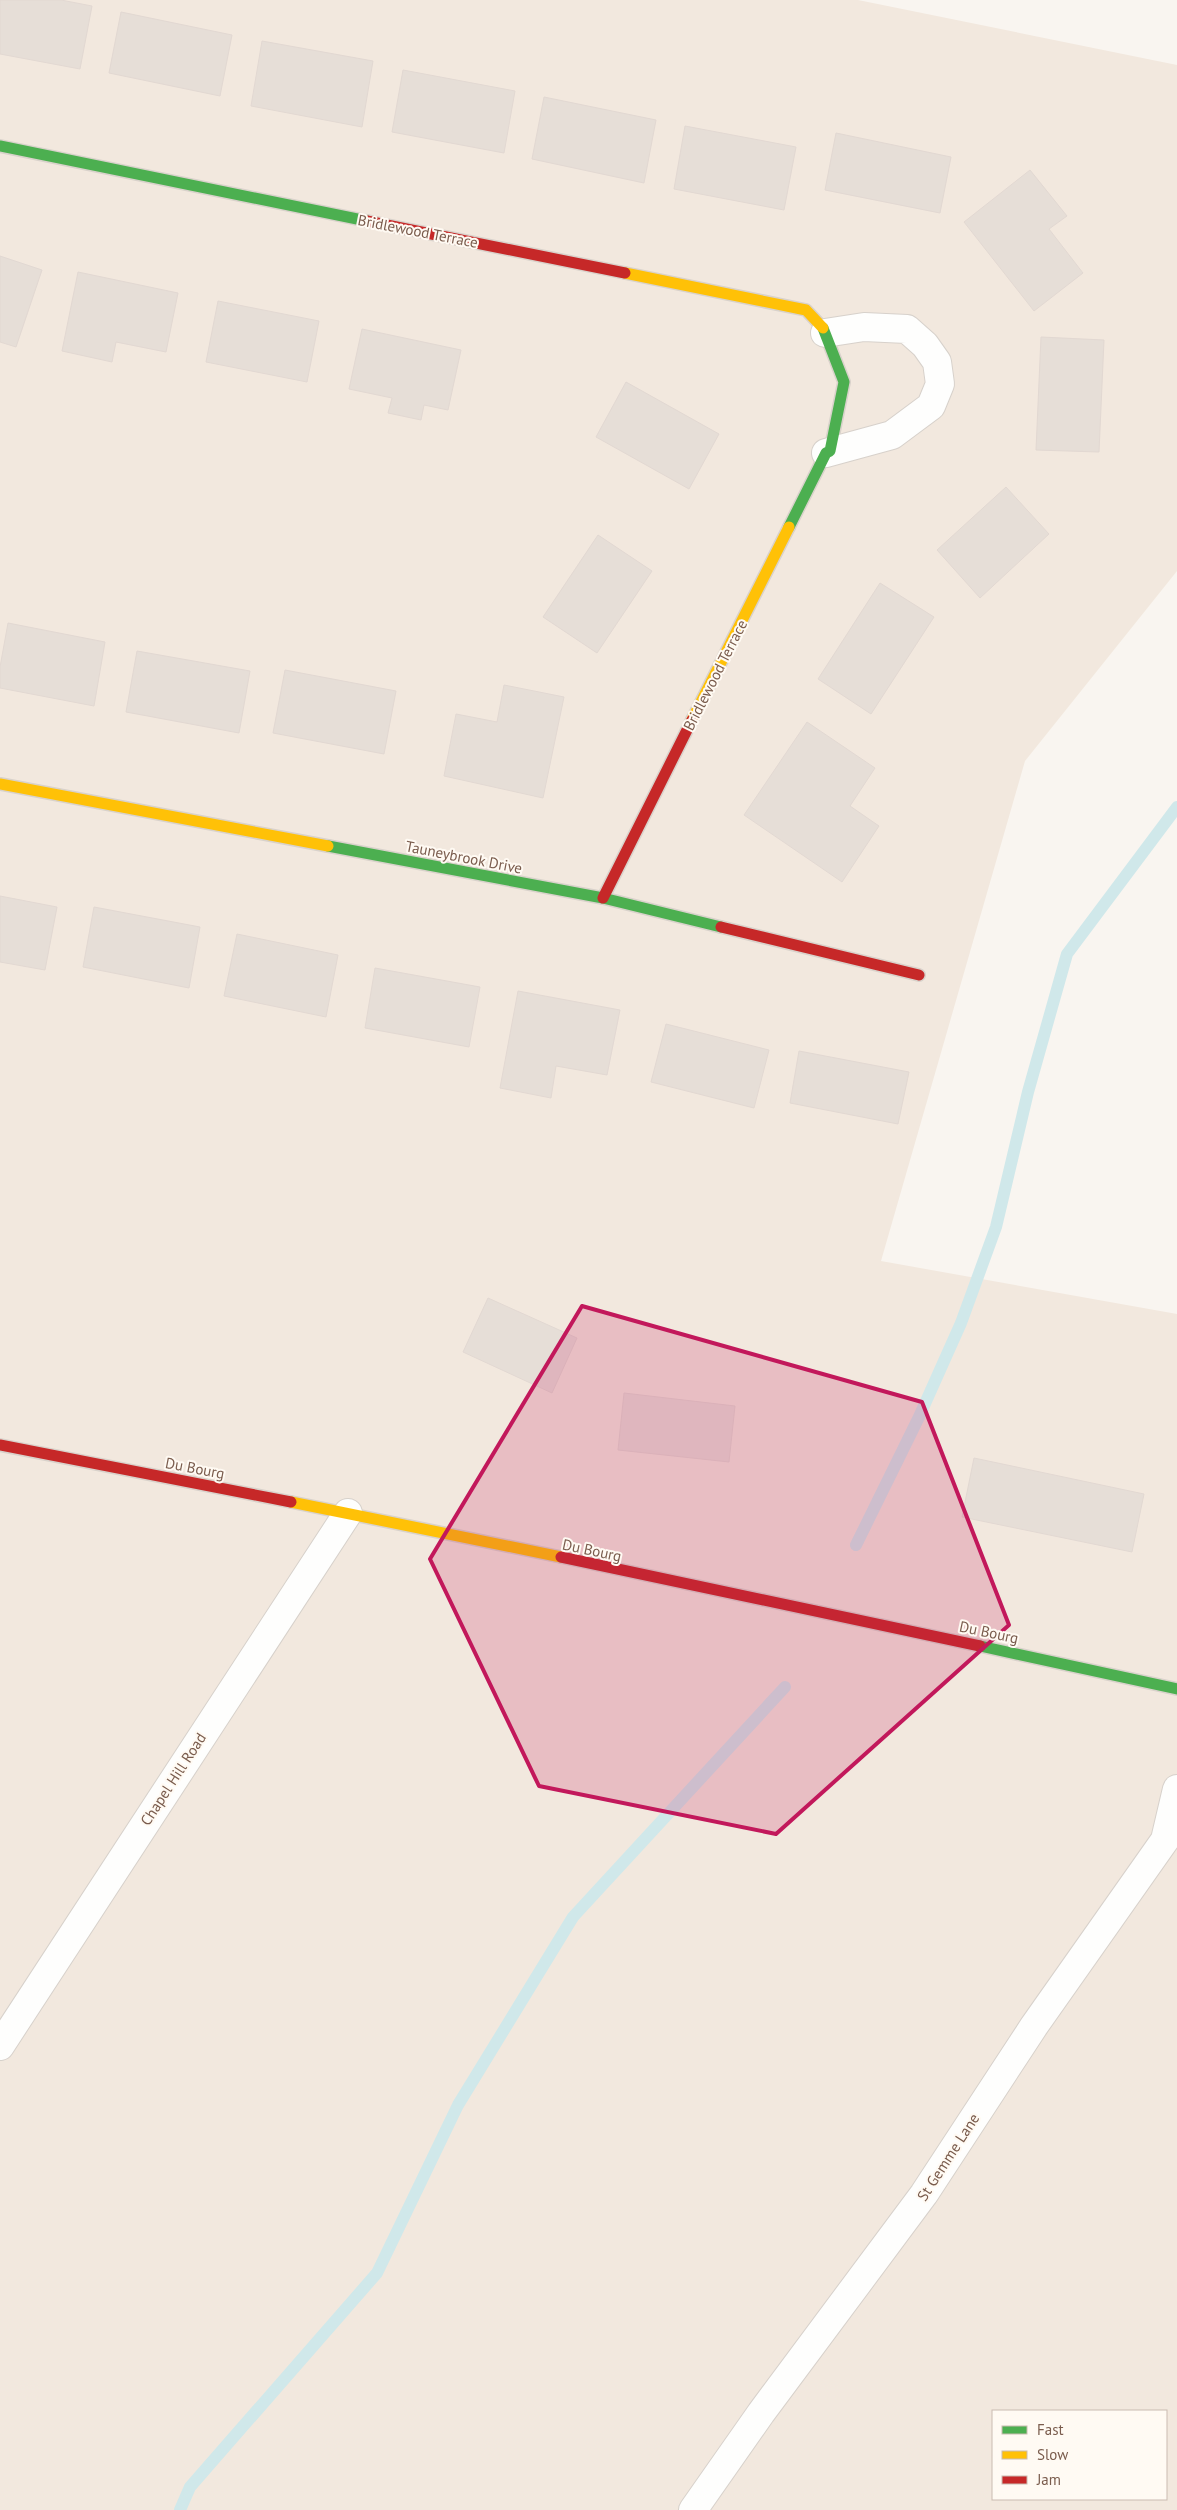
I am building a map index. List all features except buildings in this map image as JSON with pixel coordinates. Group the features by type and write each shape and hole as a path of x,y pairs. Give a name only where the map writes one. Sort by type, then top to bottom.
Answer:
{"street":[{"name":"Bridlewood Terrace","path":"0,146 806,310 825,333 844,382 830,451 826,452 603,898"},
{"path":"825,333 864,327 907,329 926,345 937,362 940,384 931,406 892,435 826,452"},
{"name":"Tauneybrook Drive","path":"0,784 603,898 919,975"},
{"name":"Du Bourg","path":"0,1445 348,1512 649,1578 773,1600 1177,1689"},
{"name":"Chapel Hill Road","path":"0,2046 348,1512"},
{"name":"St Gemme Lane","path":"693,2510 761,2413 924,2194 1034,2026 1165,1840 1177,1789"}],"highlighted area":[{"path":"582,1306 922,1402 1009,1625 776,1834 539,1786 430,1559"}],"shaded area":[{"path":"0,0 858,0 1177,65 1177,571 1025,761 881,1261 1177,1314 1177,2510 0,2510"}],"waterway":[{"path":"856,1545 919,1417 961,1323 996,1227 1028,1092 1067,954 1177,807"},
{"path":"180,2510 190,2487 377,2273 458,2105 573,1917 785,1687"}],"traffic: fast":[{"path":"0,146 367,221"},
{"path":"789,527 826,453 830,451 844,382 823,328"},
{"path":"328,846 603,898 721,927"},
{"path":"980,1646 1177,1689"}],"traffic: slow":[{"path":"625,273 806,310 823,328"},
{"path":"692,720 789,527"},
{"path":"0,784 328,846"},
{"path":"291,1502 561,1557"}],"traffic: jam":[{"path":"367,221 625,273"},
{"path":"603,898 692,720"},
{"path":"721,927 919,975"},
{"path":"0,1445 291,1502"},
{"path":"561,1557 980,1646"}]}
